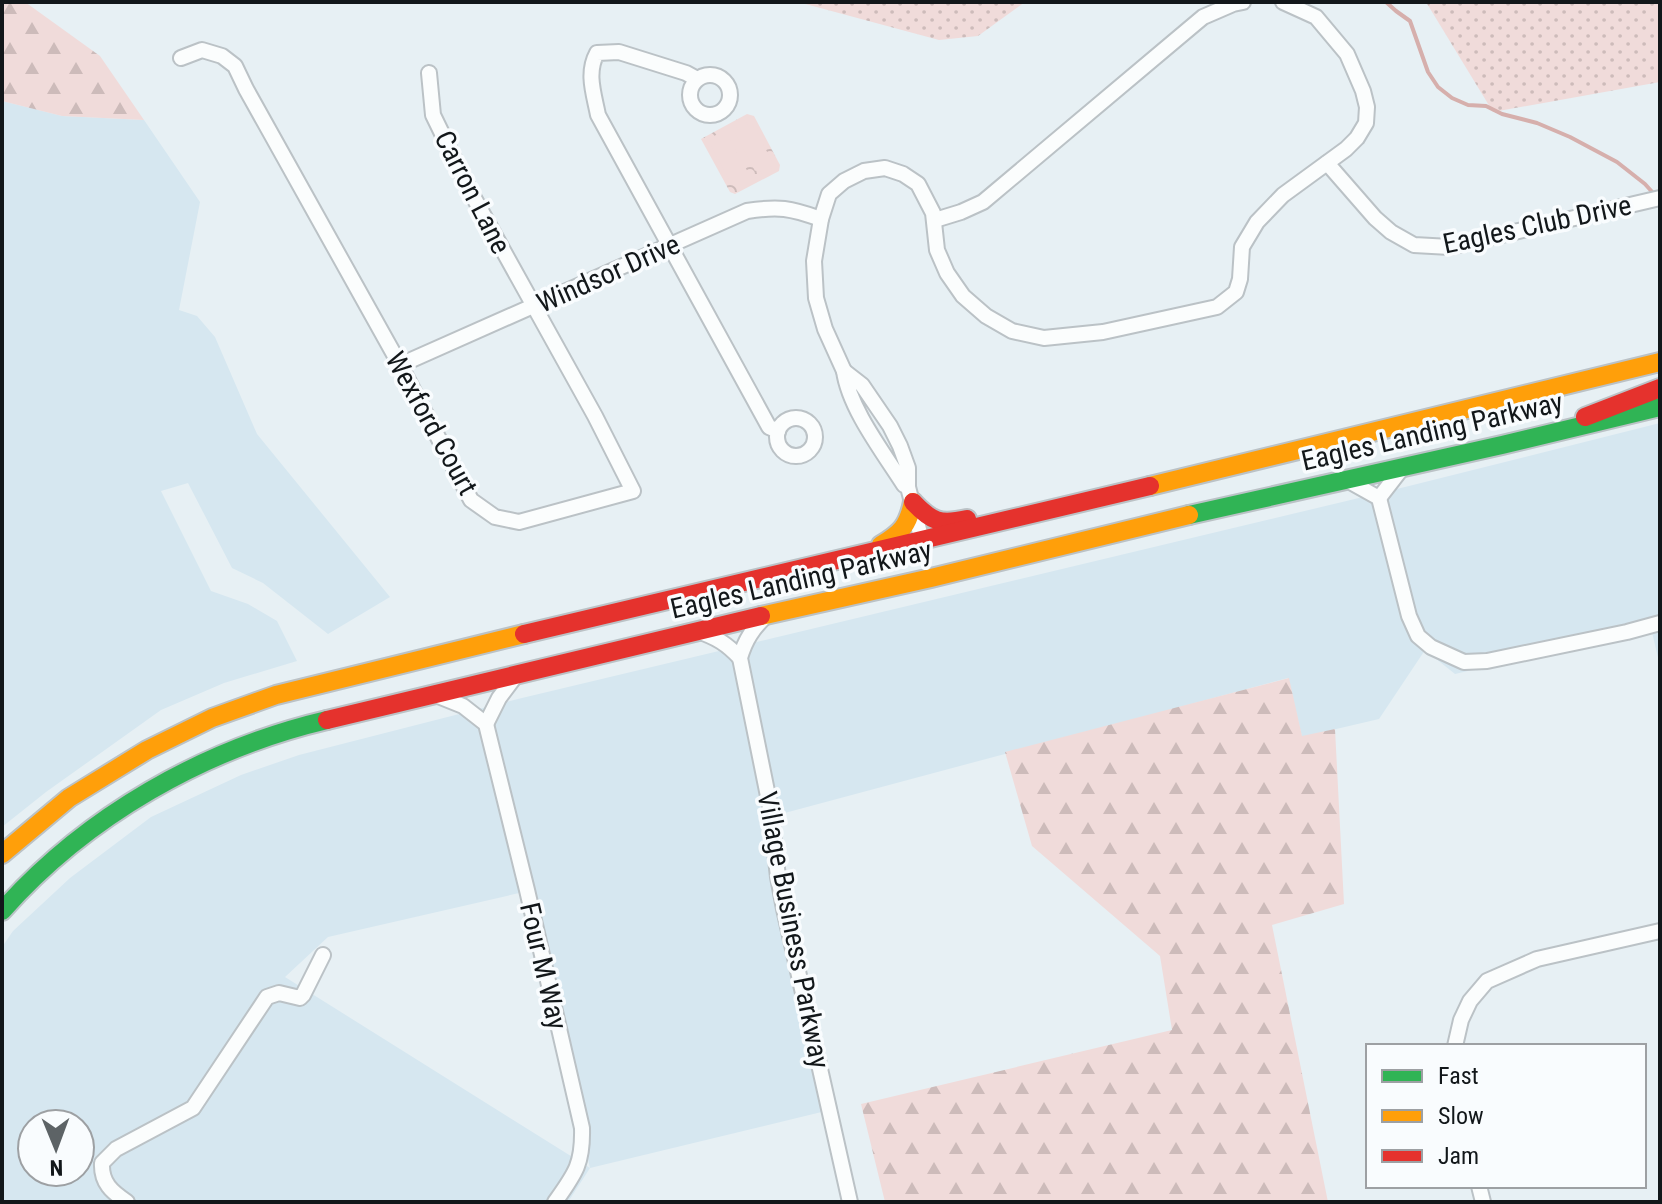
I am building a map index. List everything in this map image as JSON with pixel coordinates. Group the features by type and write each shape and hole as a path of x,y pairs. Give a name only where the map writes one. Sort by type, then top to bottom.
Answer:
{"main road":[{"name":"Eagles Landing Parkway","path":"2,854 69,798 147,750 212,718 276,695 1660,362"},
{"path":"1549,434 1607,407 1660,388"},
{"name":"Eagles Landing Parkway","path":"2,911 85,833 155,787 228,751 317,722 1174,518 1660,407"},
{"path":"910,491 933,521 947,524 1059,498 1123,492"},
{"path":"858,556 901,533 909,520 910,491"}],"street":[{"path":"935,220 983,202 1203,17 1243,2"},
{"path":"910,491 853,403 816,298 814,261 829,194 844,181 864,171 885,168 903,174 918,184 933,213 937,250 947,273 963,296 986,316 1012,331 1044,338 1103,332 1217,307 1236,292 1242,247 1257,222 1283,195 1346,149 1366,123 1365,99 1347,54 1316,17 1283,2"},
{"name":"Wexford Court","path":"181,58 202,50 222,56 235,66 471,500 495,517 519,522 633,491 595,416 533,307"},
{"path":"697,79 619,52 597,53 590,79 598,115 769,427 778,431"},
{"name":"Carron Lane","path":"429,73 433,115 533,307"},
{"name":"Eagles Club Drive","path":"1327,163 1375,218 1391,232 1414,245 1450,247 1660,198"},
{"name":"Windsor Drive","path":"400,365 747,211 775,207 821,219"},
{"path":"844,371 862,385 890,426 890,447 910,491 922,541"},
{"path":"1379,498 1403,467"},
{"path":"1345,479 1379,498 1409,616 1418,636 1450,657 1464,662 1487,661 1660,623"},
{"path":"740,658 745,641 767,615"},
{"path":"697,631 714,636 740,658"},
{"name":"Village Business Parkway","path":"740,658 770,806 784,909 850,1202"},
{"path":"433,694 463,706 486,724 499,698 517,674"},
{"name":"Four M Way","path":"486,724 582,1128 583,1151 574,1176 555,1202"},
{"path":"1455,1044 1461,1020 1470,1001 1487,981 1537,959 1660,931"},
{"path":"127,1202 106,1183 102,1163 116,1149 193,1108 267,997 279,993 300,998 323,955"}],"shaded area":[{"path":"2,101 62,116 144,120 200,202 179,310 197,316 215,337 257,434 390,597 328,634 263,583 232,568 188,483 161,491 211,591 248,604 277,621 297,661 224,683 161,710 2,827"},
{"path":"1660,423 1660,666 1651,628 1455,674 1425,650 1379,719 1302,737 1288,678 766,818 838,1108 590,1168 568,1202 2,1202 2,947 13,931 70,878 151,817 241,775 299,755 522,698","holes":["528,891 590,1168 285,977 328,937"]}],"green space":[{"path":"2,2 25,2 100,56 144,120 62,116 2,101"},
{"path":"798,2 1025,2 978,36 939,40"},
{"path":"1426,2 1660,2 1660,82 1493,112"},
{"path":"747,114 754,116 780,165 779,171 735,194 730,192 701,139"},
{"path":"745,120 748,126 752,124 772,161 769,164 772,170 762,175 759,169 755,171 735,133 738,131 735,125"},
{"path":"722,132 725,138 728,136 749,174 745,176 748,182 738,187 735,181 731,183 711,146 715,143 712,137"},
{"path":"1289,678 1302,736 1335,729 1344,904 1272,925 1328,1202 885,1202 861,1104 1172,1030 1160,956 1032,846 1005,752"}],"waterway":[{"path":"1386,2 1410,21 1428,72 1438,87 1452,98 1468,105 1486,106 1570,137 1617,162 1654,194"}],"traffic: fast":[{"path":"1189,515 1660,407"},
{"path":"2,911 71,845 109,816 150,791 236,749 327,720"}],"traffic: slow":[{"path":"1150,486 1660,362"},
{"path":"881,545 903,528 913,502"},
{"path":"761,616 1189,515"},
{"path":"2,854 69,798 147,750 212,718 276,695 524,634"}],"traffic: jam":[{"path":"1585,417 1660,388"},
{"path":"524,634 1150,486"},
{"path":"913,502 937,520 950,522 967,519"},
{"path":"327,720 761,616"}]}
